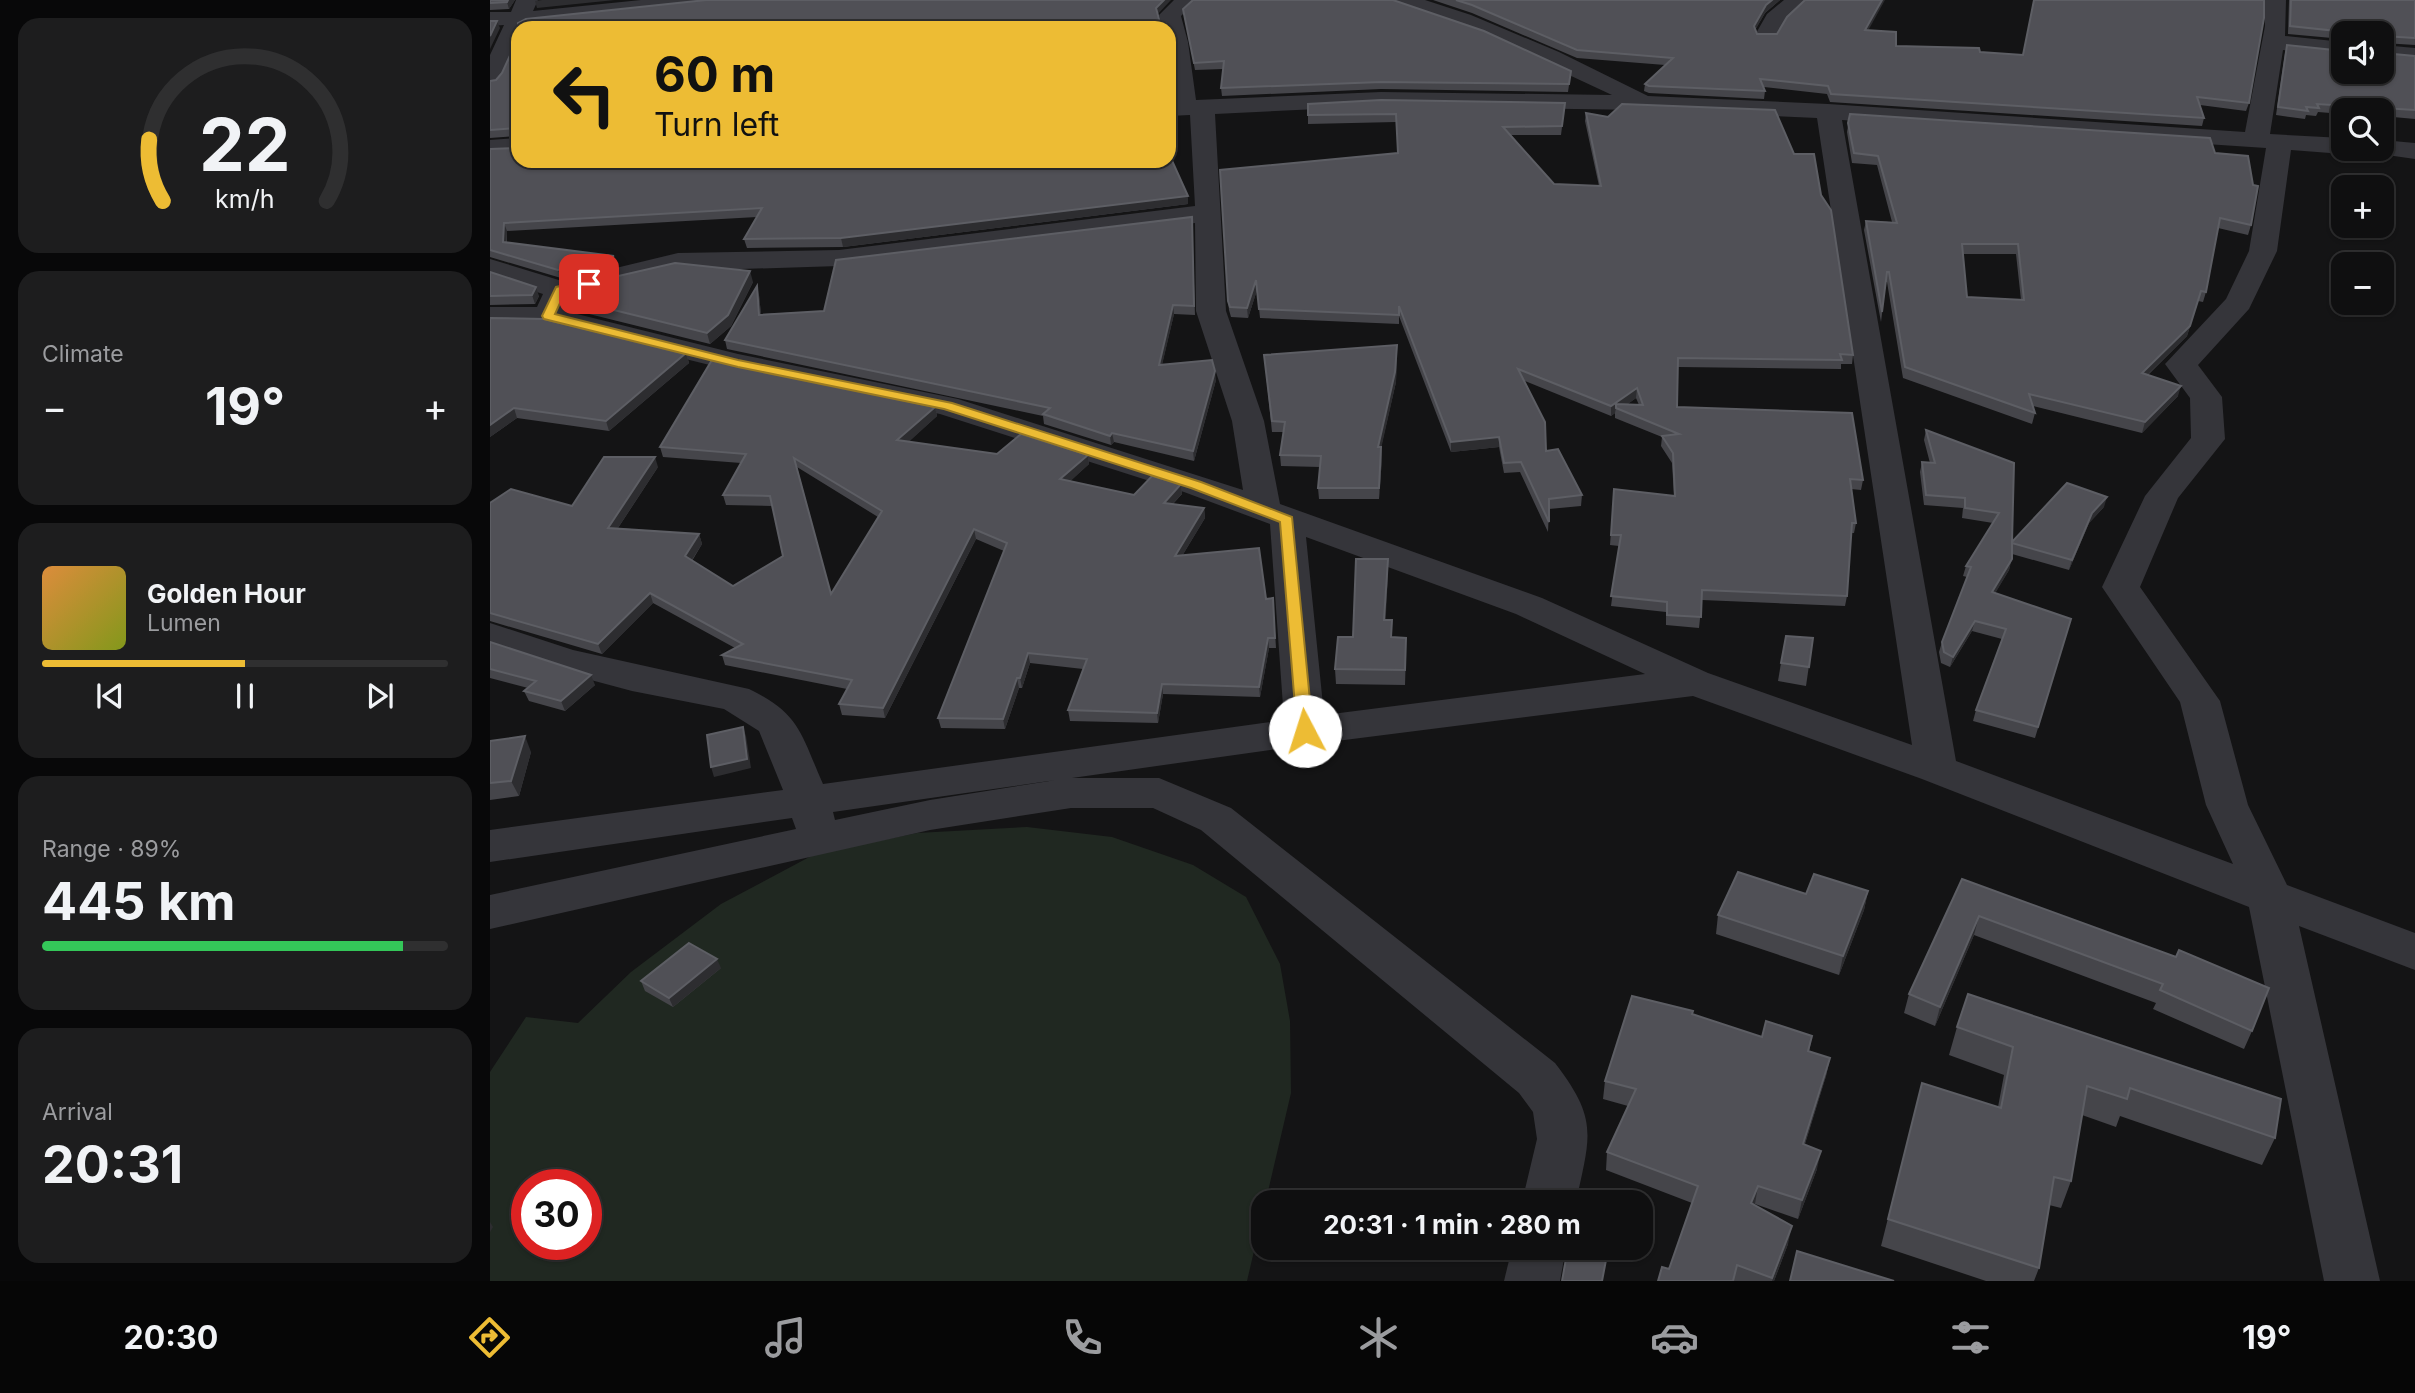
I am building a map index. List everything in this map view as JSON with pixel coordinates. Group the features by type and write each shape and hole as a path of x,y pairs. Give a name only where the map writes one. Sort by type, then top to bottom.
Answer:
{"street":[{"path":"490,19 524,8 699,0"},
{"path":"1402,0 1445,11 1489,28 1653,105"},
{"path":"1766,35 1775,19 1797,0"},
{"path":"2275,0 2276,26 2268,141 2270,216 2263,251 2239,303 2181,365 2206,397 2208,439 2162,496 2121,587 2200,701 2227,805 2270,897 2352,1281"},
{"path":"490,80 511,36"},
{"path":"1176,37 1185,108 1208,213 1211,311 1276,516 1305,731"},
{"path":"2273,42 2331,48"},
{"path":"2394,53 2415,55"},
{"path":"1185,108 1409,99 1653,105 1828,111 2331,145"},
{"path":"1828,111 1937,769"},
{"path":"490,148 511,146"},
{"path":"2394,149 2415,150"},
{"path":"490,316 554,303 678,262 839,258 1208,213"},
{"path":"490,268 554,303 738,363 947,406 1196,485 1530,606 1696,683 1937,769 2415,952"},
{"path":"490,635 561,660 632,678 735,698 755,708 776,724 814,820"},
{"path":"490,912 814,820 1305,731 1696,683"},
{"path":"490,846 814,820 930,815 1070,793 1158,793 1216,819 1537,1078 1558,1105 1563,1139 1552,1190"},
{"path":"1532,1281 1536,1260"}],"shaded area":[{"path":"1027,827 1112,837 1193,865 1246,897 1280,964 1290,1021 1291,1093 1268,1190 1251,1190 1252,1260 1247,1281 490,1281 490,1072 526,1017 578,1023 631,972 721,904 815,854 917,833"}],"building":[{"path":"490,0 508,0 490,3"},
{"path":"706,0 1164,0 1156,8 1159,21 522,21"},
{"path":"1193,0 1393,0 1484,31 1571,71 1569,84 1381,82 1221,88 1224,61 1194,63 1183,9"},
{"path":"1456,0 1772,0 1754,26 1757,34 1777,34 1787,17 1805,0 1882,0 1865,30 1896,32 1896,46 1979,48 1980,52 2023,55 2034,0 2264,0 2264,18 2249,103 2197,97 2204,118 1831,94 1828,86 1760,79 1765,91 1649,86 1645,84 1673,58 1577,50"},
{"path":"2291,0 2415,0 2415,38 2394,37 2394,21 2331,21 2331,30 2290,26"},
{"path":"490,21 497,21 490,36"},
{"path":"2287,45 2331,50 2331,84 2394,84 2394,54 2415,56 2415,110 2394,109 2394,98 2331,98 2331,105 2317,104 2319,108 2306,107 2308,111 2278,107"},
{"path":"511,53 511,128 490,130 490,81 496,80"},
{"path":"1381,100 1565,103 1562,126 1503,127 1554,184 1601,186 1586,113 1608,117 1622,104 1775,110 1794,154 1814,154 1821,195 1831,210 1853,355 1840,354 1842,360 1678,358 1677,407 1852,413 1863,480 1850,479 1856,523 1852,523 1847,596 1702,590 1701,617 1667,615 1667,602 1611,596 1621,535 1611,535 1614,489 1675,496 1673,453 1662,436 1679,434 1616,408 1616,404 1643,405 1637,388 1611,406 1518,369 1545,422 1546,451 1558,449 1582,495 1549,499 1549,522 1521,462 1504,463 1499,437 1451,442 1399,306 1399,315 1259,309 1256,280 1247,308 1230,307 1220,170 1398,153 1396,114 1308,115 1308,104"},
{"path":"1850,114 2210,138 2215,153 2248,156 2253,185 2258,186 2251,225 2220,218 2206,292 2201,291 2190,326 2142,373 2181,386 2145,422 2029,394 2035,413 1905,367 1889,272 1882,312 1866,221 1897,223 1878,156 1854,153 1848,123","holes":["1962,244 2018,244 2024,300 1967,297"]},
{"path":"511,148 511,168 1175,168 1188,196 841,238 744,239 762,208 504,223 503,242 614,256 558,270 490,250 490,149"},
{"path":"1192,217 1194,306 1173,305 1159,365 1212,360 1215,371 1193,451 1112,433 1110,436 1043,414 1050,408 725,340 757,286 759,315 824,311 836,260"},
{"path":"675,263 750,271 728,315 707,333 565,298 570,287"},
{"path":"490,272 536,287 532,295 490,296"},
{"path":"490,318 544,319 686,353 606,421 514,408 490,425"},
{"path":"1397,345 1395,372 1378,447 1381,447 1379,488 1318,488 1321,456 1280,455 1285,422 1272,421 1264,355"},
{"path":"712,360 935,407 897,440 997,454 1021,434 1088,455 1060,479 1134,495 1152,476 1181,484 1164,503 1204,508 1175,556 1259,548 1266,599 1273,598 1275,638 1268,638 1259,687 1162,684 1157,713 1068,710 1087,659 1028,653 1003,719 938,718 1007,543 974,529 883,708 839,704 852,680 722,655 743,644 650,593 598,644 490,613 490,503 511,489 572,506 604,457 655,457 608,528 699,534 685,556 733,586 783,556 770,496 723,495 746,454 660,447","holes":["794,458 882,511 831,594"]},
{"path":"1926,430 2014,463 2012,542 2067,483 2107,497 2092,513 2072,560 2012,543 2012,559 1992,592 2071,619 2038,727 1976,710 2006,629 1975,621 1953,657 1944,652 1942,642 1971,567 1966,566 1999,513 1965,508 1965,498 1926,495 1922,462 1935,463"},
{"path":"1356,559 1388,559 1384,620 1392,620 1391,637 1406,638 1405,670 1335,669 1338,637 1353,637"},
{"path":"1786,636 1813,638 1809,667 1781,663"},
{"path":"490,642 591,675 561,701 524,691 536,681 490,669"},
{"path":"743,727 747,759 711,767 707,735"},
{"path":"525,736 511,781 490,783 490,741"},
{"path":"1738,872 1806,894 1814,874 1868,891 1843,956 1718,915"},
{"path":"1962,879 2176,957 2179,950 2269,988 2252,1031 2160,990 2163,984 1979,916 1940,1007 1909,994"},
{"path":"689,943 717,959 669,998 641,981"},
{"path":"1968,994 2281,1099 2275,1138 2130,1088 2127,1099 2087,1086 2071,1181 2054,1177 2039,1268 1888,1219 1922,1083 2001,1108 2013,1047 1957,1027"},
{"path":"1632,996 1693,1011 1692,1014 1762,1037 1766,1021 1812,1036 1808,1051 1830,1058 1803,1144 1821,1151 1802,1200 1758,1186 1751,1203 1792,1226 1772,1278 1737,1265 1733,1281 1658,1281 1662,1267 1669,1269 1698,1186 1607,1152 1636,1089 1605,1081"},
{"path":"1797,1251 1894,1281 1790,1281"},
{"path":"1566,1260 1606,1260 1602,1281 1562,1281"}],"route":[{"path":"589,284 560,290 548,316 738,363 947,406 1196,485 1287,520 1305,731"}]}
